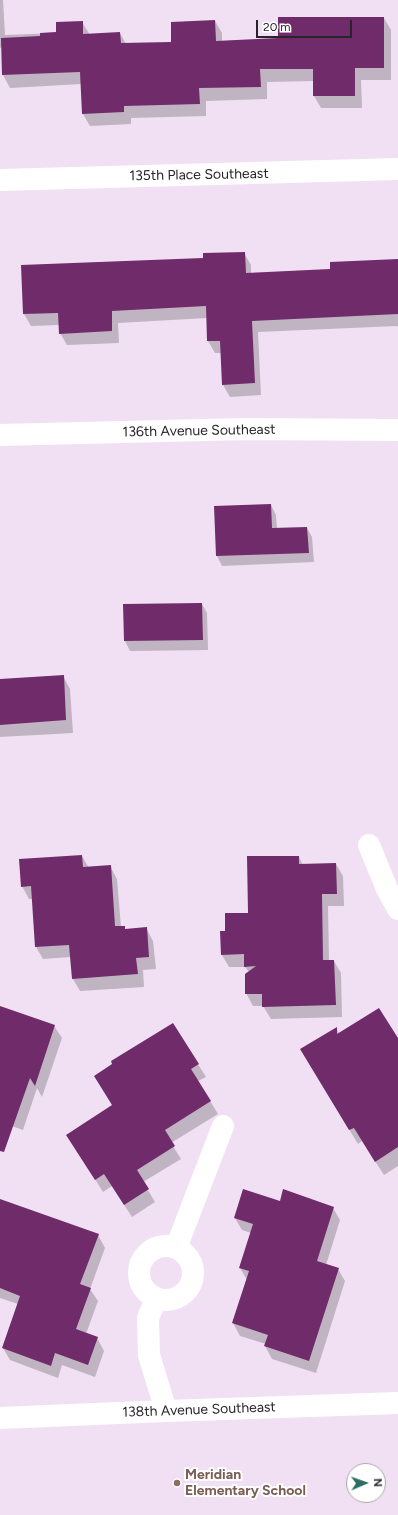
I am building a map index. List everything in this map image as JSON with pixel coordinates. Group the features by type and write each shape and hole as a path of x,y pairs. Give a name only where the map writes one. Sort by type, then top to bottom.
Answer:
{"street":[{"name":"135th Place Southeast","path":"0,180 398,169"},
{"name":"136th Avenue Southeast","path":"0,436 246,429 398,430"},
{"path":"369,845 386,889 398,909"},
{"path":"176,1248 223,1126"},
{"path":"166,1246 176,1248 185,1254 192,1262 194,1273 192,1283 186,1292 177,1298 167,1300 156,1299 147,1293 141,1284 139,1274 141,1263 147,1254 156,1248 166,1246"},
{"path":"156,1299 148,1318 148,1355 166,1411"},
{"name":"138th Avenue Southeast","path":"0,1418 398,1403"}],"building":[{"path":"278,17 384,17 384,68 355,68 355,96 313,96 313,69 260,69 261,87 199,88 200,104 124,106 124,112 82,114 80,72 2,75 1,38 40,36 40,33 56,32 56,22 83,21 83,34 120,32 121,43 171,42 171,22 215,20 216,41 278,38"},
{"path":"245,252 246,273 330,269 330,262 398,259 398,314 252,321 255,383 222,385 220,341 207,341 206,306 112,311 112,331 59,334 58,313 23,314 21,265 203,258 203,253"},
{"path":"271,504 272,528 307,527 309,553 216,556 214,506"},
{"path":"202,603 203,640 124,641 123,604"},
{"path":"64,675 66,720 0,725 0,679"},
{"path":"82,855 83,867 111,865 115,926 125,926 125,929 147,927 149,957 136,958 138,974 72,979 69,945 35,947 31,886 21,887 19,859"},
{"path":"247,856 299,856 299,864 336,863 337,894 322,894 323,960 334,960 336,1005 262,1007 262,994 245,994 245,974 256,966 244,967 244,954 221,955 220,931 225,931 225,913 248,913"},
{"path":"0,1006 55,1025 35,1086 30,1078 4,1152 0,1151"},
{"path":"379,1008 398,1038 398,1147 375,1162 354,1128 349,1130 300,1049 337,1027 337,1034"},
{"path":"173,1023 199,1064 191,1069 211,1101 165,1130 175,1146 137,1170 149,1189 124,1205 104,1174 95,1180 66,1135 112,1105 94,1076 112,1064 111,1061"},
{"path":"243,1189 280,1201 283,1189 334,1207 317,1261 339,1268 309,1361 264,1346 268,1335 232,1323 249,1271 239,1268 253,1224 234,1218"},
{"path":"0,1199 99,1234 80,1284 91,1288 76,1329 98,1337 88,1365 55,1353 51,1366 2,1348 20,1296 0,1288"}],"place":[{"name":"Meridian Elementary School","path":"177,1483"}]}
